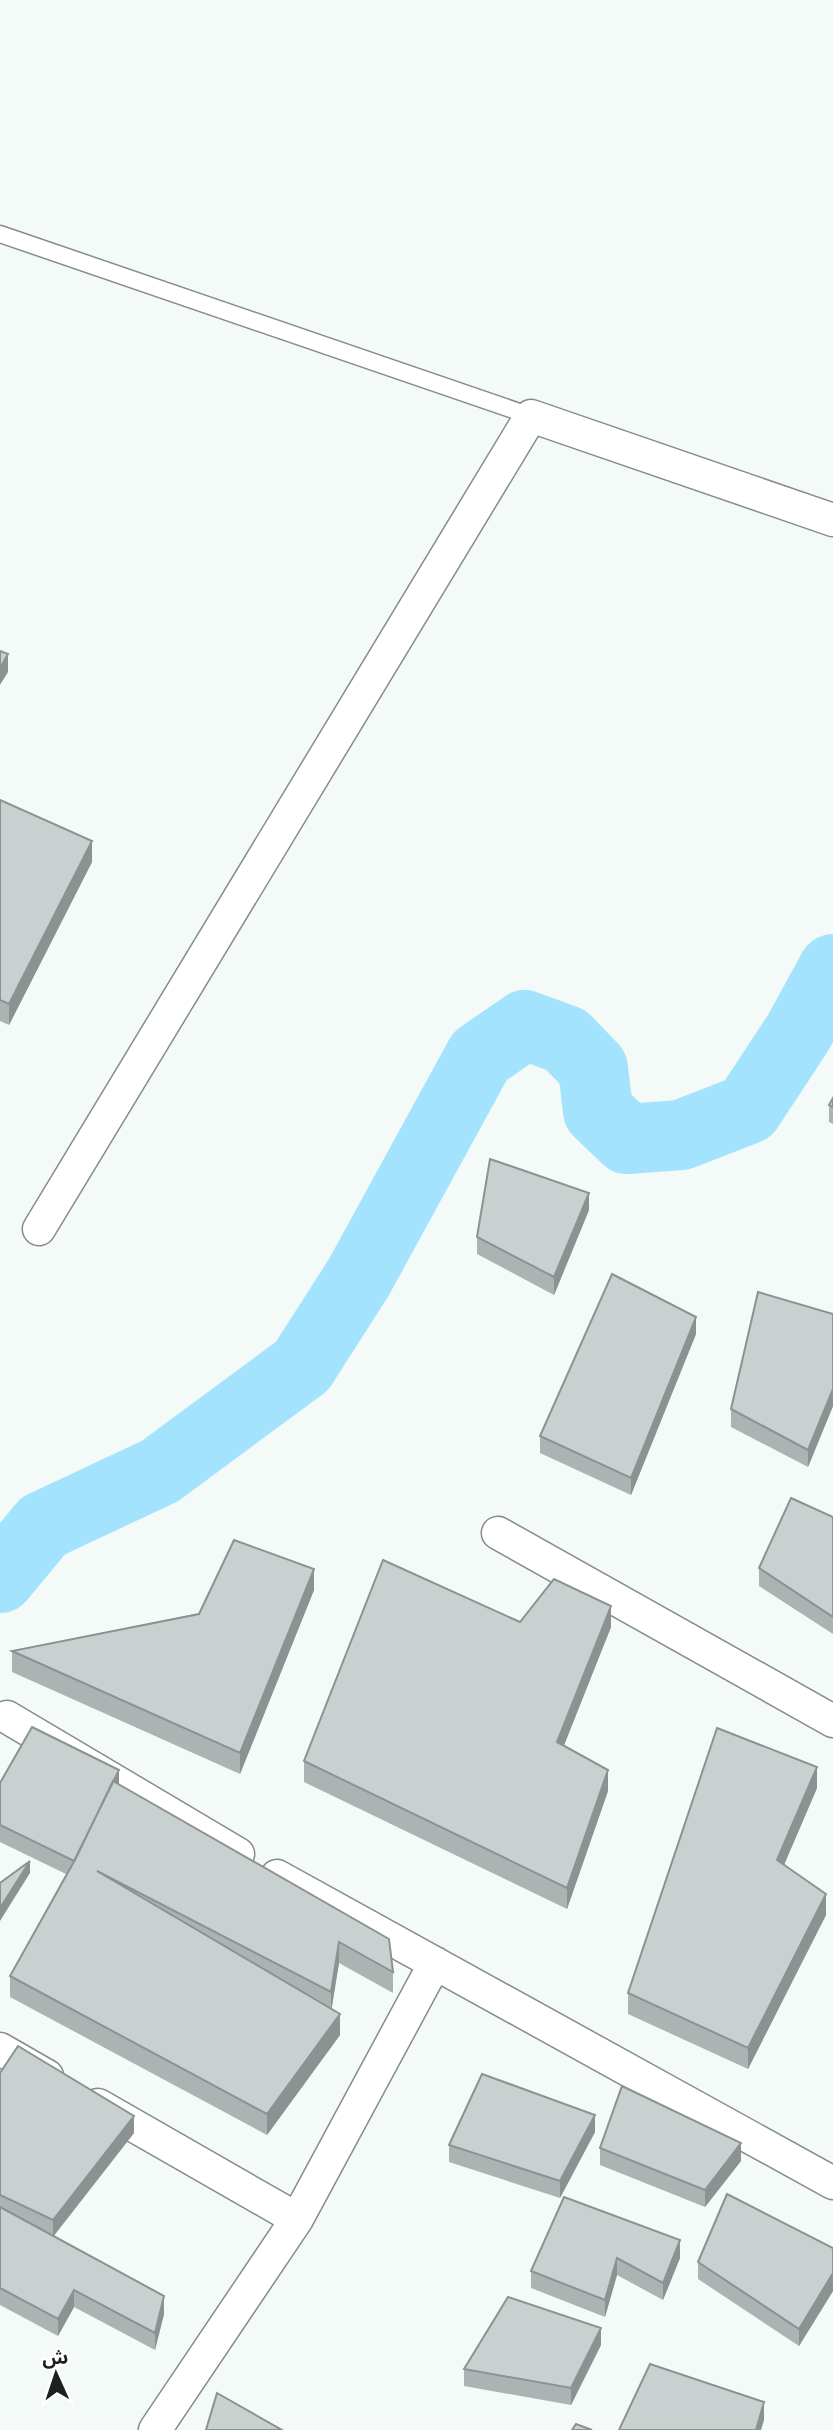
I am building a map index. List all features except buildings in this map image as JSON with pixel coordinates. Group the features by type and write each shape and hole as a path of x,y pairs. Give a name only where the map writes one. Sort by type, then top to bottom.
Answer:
{"street":[{"path":"39,1228 531,416 833,520"},
{"path":"498,1533 833,1721"},
{"path":"7,1717 258,1866 833,2183"},
{"path":"155,2430 297,2219 435,1963"},
{"path":"0,2049 297,2219"}],"lane":[{"path":"0,234 531,416"}],"waterway":[{"path":"0,1578 43,1526 160,1471 302,1366 359,1277 480,1056 525,1025 566,1040 593,1068 598,1111 627,1139 681,1135 748,1109 798,1033 833,969"}]}
